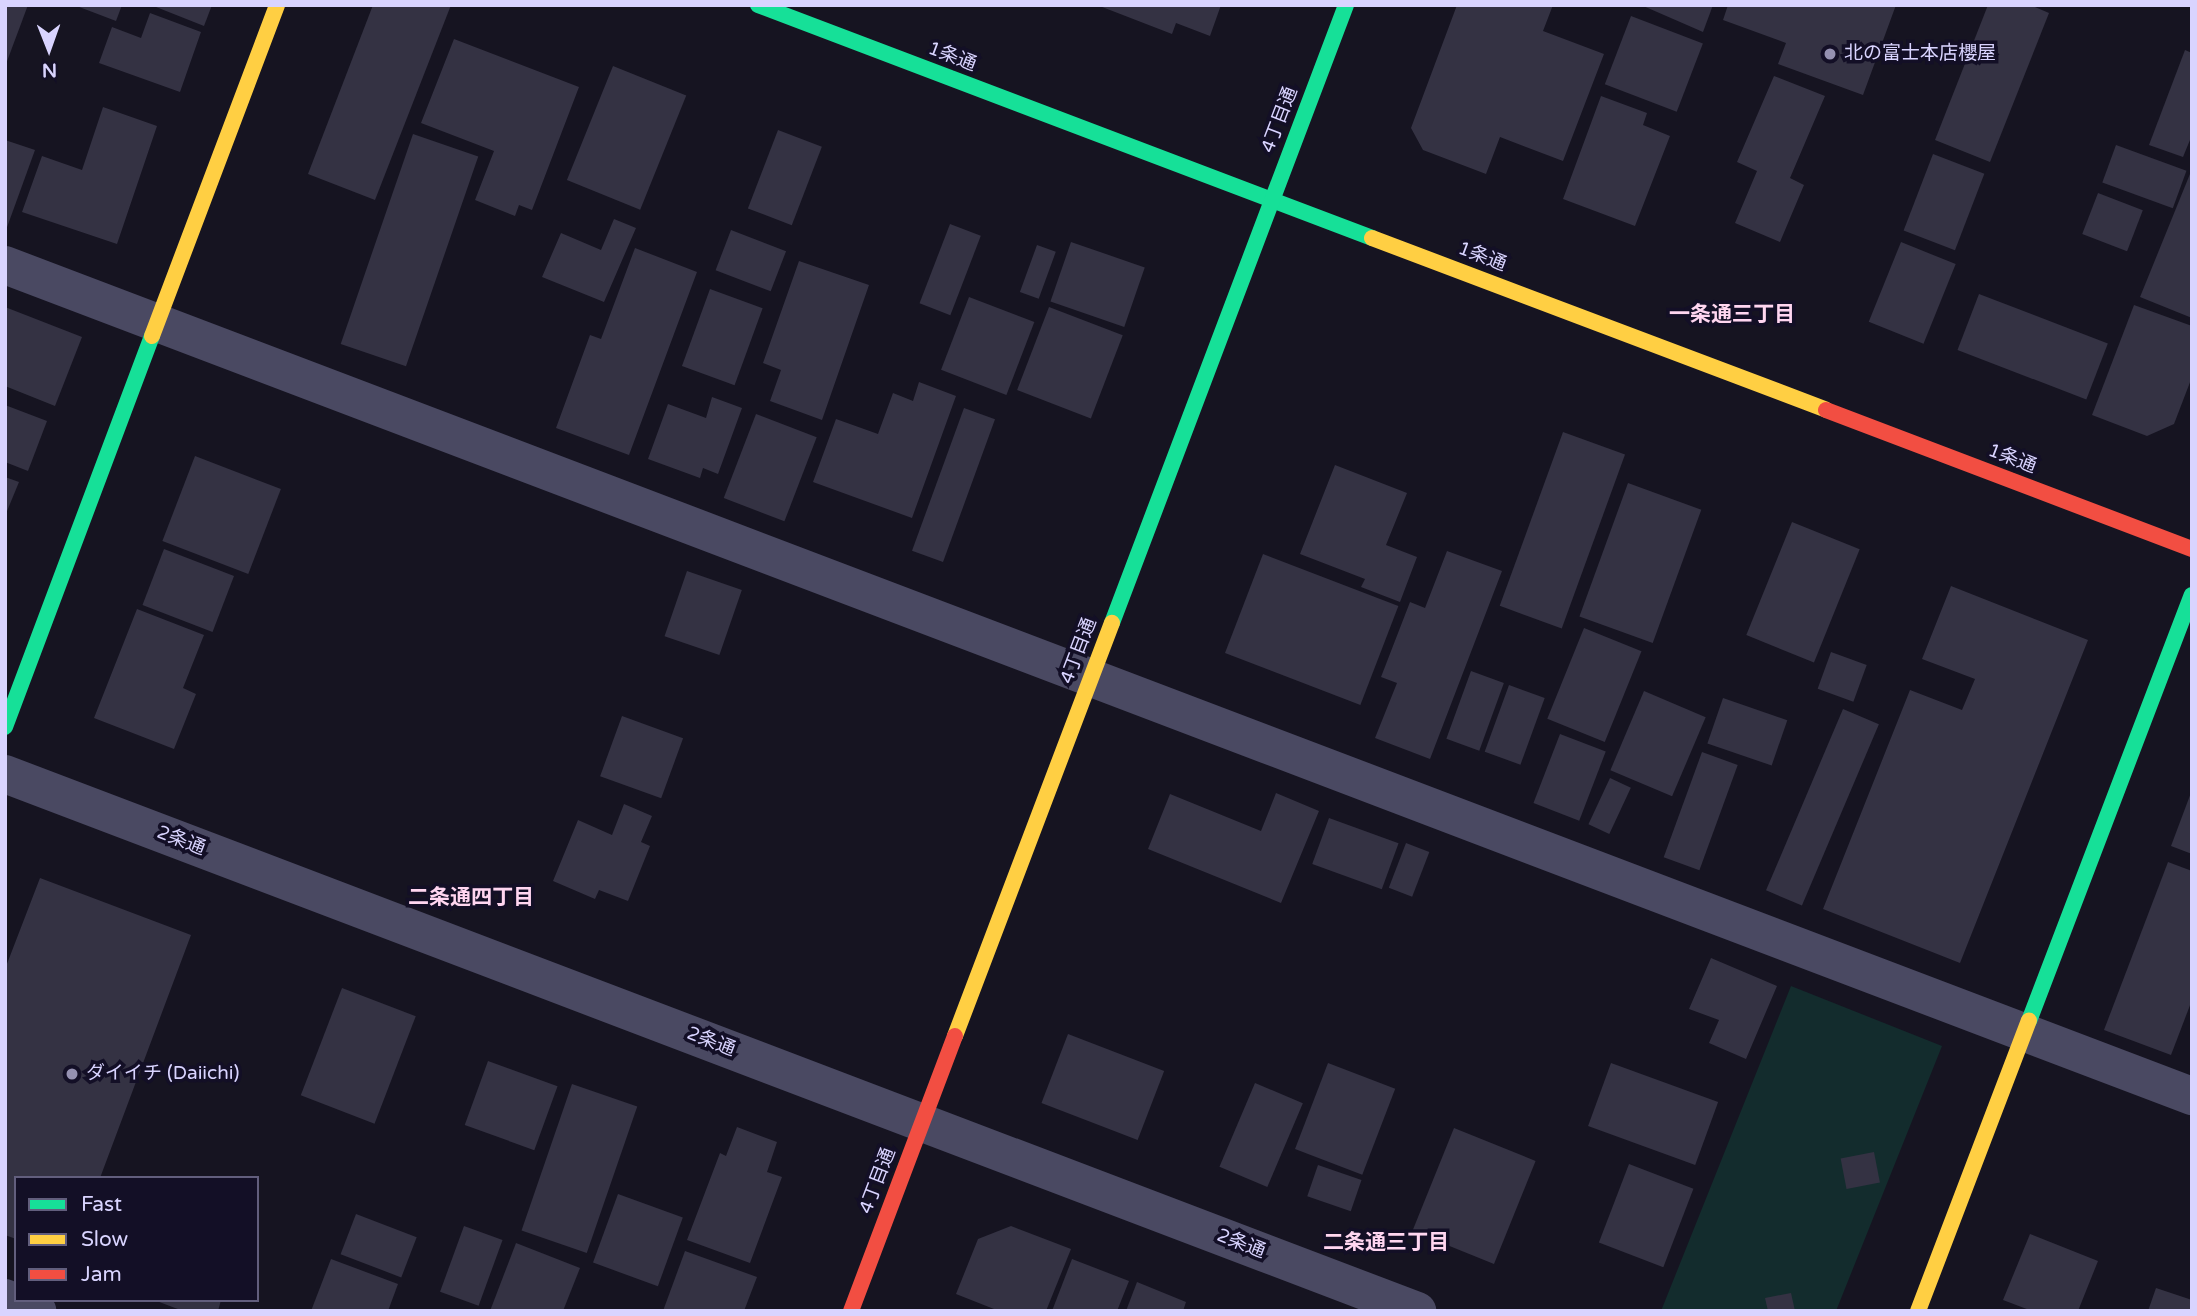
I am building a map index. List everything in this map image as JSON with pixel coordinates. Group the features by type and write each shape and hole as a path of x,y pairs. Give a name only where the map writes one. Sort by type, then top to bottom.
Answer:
{"street":[{"path":"5,726 277,5"},
{"name":"1条通","path":"758,5 2192,549"},
{"name":"4丁目通","path":"851,1311 1346,5"},
{"path":"5,265 2192,1096"},
{"path":"1918,1311 2192,595"},
{"name":"2条通","path":"5,774 1417,1311"},
{"path":"15,1302 38,1311"}],"green space":[{"path":"1791,986 1942,1046 1836,1311 1661,1311"}],"building":[{"path":"5,5 28,5 6,64 5,64"},
{"path":"74,5 122,5 116,21"},
{"path":"151,5 212,5 204,26"},
{"path":"373,5 451,5 375,200 308,174"},
{"path":"1097,5 1221,5 1210,36 1176,23 1172,34"},
{"path":"1457,5 1553,5 1543,31 1604,54 1563,161 1500,137 1486,174 1423,150 1411,128"},
{"path":"1641,5 1713,5 1703,32"},
{"name":"北の富士本店櫻屋","path":"1728,5 1896,5 1863,95 1778,64 1786,43 1723,20"},
{"path":"1988,5 2030,5 2049,13 1990,162 1935,140"},
{"path":"150,13 201,32 180,92 99,63 112,27 141,38"},
{"path":"1631,16 1703,44 1677,112 1605,84"},
{"path":"454,39 579,87 532,210 519,205 515,216 475,200 494,151 421,123"},
{"path":"2185,50 2192,53 2192,135 2183,157 2149,145"},
{"path":"613,66 686,96 640,210 567,180"},
{"path":"1774,76 1825,96 1790,178 1804,185 1780,242 1735,223 1757,171 1737,162"},
{"path":"1601,96 1647,113 1643,125 1670,136 1635,226 1563,199"},
{"path":"103,107 157,126 117,244 22,212 42,156 82,170"},
{"path":"778,130 822,147 792,225 748,208"},
{"path":"413,134 478,156 406,366 341,344"},
{"path":"5,140 35,150 6,230 5,230"},
{"path":"2116,145 2186,171 2173,208 2102,183"},
{"path":"1933,154 1984,174 1955,250 1904,231"},
{"path":"2192,169 2192,318 2140,297"},
{"path":"2098,193 2143,210 2127,251 2082,234"},
{"path":"614,219 636,228 604,302 542,277 561,233 601,250"},
{"path":"950,224 981,236 950,315 920,303"},
{"path":"731,230 786,251 771,291 716,270"},
{"path":"1071,242 1145,267 1124,327 1050,302"},
{"path":"1901,242 1956,264 1923,344 1869,322"},
{"path":"1037,245 1056,252 1039,299 1020,292"},
{"path":"635,248 697,272 629,455 556,428 590,335 601,339"},
{"path":"799,261 869,285 822,420 770,401 781,370 763,363"},
{"path":"710,289 763,308 735,385 682,366"},
{"path":"1979,294 2108,343 2086,399 1957,350"},
{"path":"969,297 1034,322 1006,395 941,370"},
{"path":"2134,305 2192,326 2192,377 2174,424 2147,436 2092,415"},
{"path":"5,307 82,337 55,406 5,386"},
{"path":"1049,307 1123,335 1091,418 1017,390"},
{"path":"919,382 956,396 912,518 813,482 836,419 878,434 893,393 913,401"},
{"path":"712,397 742,408 718,474 703,468 700,478 648,459 668,404 706,418"},
{"path":"5,405 47,421 28,471 5,462"},
{"path":"964,408 995,419 943,562 912,551"},
{"path":"756,414 817,437 784,521 724,498"},
{"path":"1563,432 1625,455 1562,628 1500,606"},
{"path":"195,456 281,489 248,574 162,541"},
{"path":"1335,465 1407,493 1386,545 1417,557 1400,602 1361,587 1365,579 1300,554"},
{"path":"5,477 19,482 5,516"},
{"path":"1628,483 1701,510 1653,643 1579,616"},
{"path":"1792,522 1860,549 1814,662 1746,635"},
{"path":"164,549 234,576 213,632 142,605"},
{"path":"1447,551 1502,571 1430,759 1375,738 1397,683 1381,677 1410,602 1425,608"},
{"path":"1263,554 1398,606 1360,705 1225,653"},
{"path":"687,571 742,590 719,655 665,636"},
{"path":"1951,586 2088,640 1960,963 1823,909 1910,690 1962,710 1975,679 1922,659"},
{"path":"137,609 204,635 183,688 196,694 174,749 94,718"},
{"path":"1584,628 1641,651 1605,742 1547,719"},
{"path":"1831,652 1867,665 1853,702 1818,689"},
{"path":"1471,671 1504,683 1479,751 1446,739"},
{"path":"1509,685 1545,698 1520,765 1485,752"},
{"path":"1644,691 1706,717 1672,796 1610,770"},
{"path":"1723,698 1787,720 1772,766 1707,743"},
{"path":"1843,709 1879,724 1802,906 1766,890"},
{"path":"622,716 683,738 661,798 600,776"},
{"path":"1560,734 1606,752 1579,821 1533,803"},
{"path":"1702,752 1738,765 1699,870 1664,857"},
{"path":"1610,778 1631,788 1609,834 1588,824"},
{"path":"2192,790 2192,854 2171,846"},
{"path":"1276,793 1319,811 1281,903 1148,849 1170,794 1261,831"},
{"path":"624,804 652,816 641,842 650,846 628,901 599,890 595,899 553,881 578,820 612,835"},
{"path":"1329,818 1399,843 1382,889 1312,864"},
{"path":"1406,843 1429,852 1412,897 1389,888"},
{"path":"2168,862 2192,871 2192,1000 2171,1055 2104,1030"},
{"name":"ダイイチ (Daiichi)","path":"40,878 191,935 101,1176 14,1176 14,1238 5,1235 5,969"},
{"path":"1711,958 1777,986 1746,1059 1709,1043 1719,1020 1689,1009"},
{"path":"342,988 416,1016 375,1124 301,1095"},
{"path":"1068,1034 1164,1071 1138,1140 1041,1103"},
{"path":"488,1061 558,1086 534,1150 465,1125"},
{"path":"1328,1063 1395,1089 1362,1175 1295,1149"},
{"path":"1611,1063 1718,1102 1695,1165 1588,1126"},
{"path":"1255,1083 1303,1103 1267,1187 1219,1167"},
{"path":"572,1084 637,1106 587,1253 522,1231"},
{"path":"737,1127 777,1142 767,1172 782,1177 750,1263 687,1240 720,1153 726,1156"},
{"path":"1454,1128 1536,1161 1494,1264 1412,1231"},
{"path":"1874,1152 1880,1182 1847,1189 1841,1158"},
{"path":"1629,1164 1693,1189 1663,1267 1599,1242"},
{"path":"1318,1165 1361,1180 1351,1211 1307,1196"},
{"path":"618,1194 683,1218 658,1286 593,1263"},
{"path":"356,1214 417,1237 401,1277 341,1254"},
{"path":"464,1226 503,1240 479,1306 440,1292"},
{"path":"1011,1226 1071,1249 1046,1311 999,1311 956,1294 978,1239"},
{"path":"2030,1234 2098,1261 2078,1311 2032,1311 2003,1300"},
{"path":"516,1243 580,1268 563,1311 490,1311"},
{"path":"685,1251 757,1277 744,1311 663,1311"},
{"path":"331,1259 398,1284 388,1311 311,1311"},
{"path":"1072,1259 1129,1281 1117,1311 1052,1311"},
{"path":"1137,1282 1186,1302 1183,1311 1126,1311"},
{"path":"2156,1288 2192,1300 2192,1311 2148,1311"},
{"path":"1791,1293 1795,1311 1768,1311 1765,1298"},
{"path":"159,1302 220,1302 218,1311 183,1311"}],"traffic: fast":[{"path":"758,5 1372,238"},
{"path":"1112,623 1346,5"},
{"path":"5,727 152,336"},
{"path":"2029,1021 2192,595"}],"traffic: slow":[{"path":"152,336 277,5"},
{"path":"1372,238 1826,410"},
{"path":"955,1036 1112,623"},
{"path":"1918,1311 2029,1021"}],"traffic: jam":[{"path":"1826,410 2192,549"},
{"path":"851,1311 955,1036"}],"place":[{"name":"北の富士本店櫻屋","path":"1830,54"},
{"name":"ダイイチ (Daiichi)","path":"72,1074"}],"district":[{"name":"一条通三丁目","path":"1732,315"},
{"name":"二条通四丁目","path":"471,898"},
{"name":"二条通三丁目","path":"1386,1243"}]}
